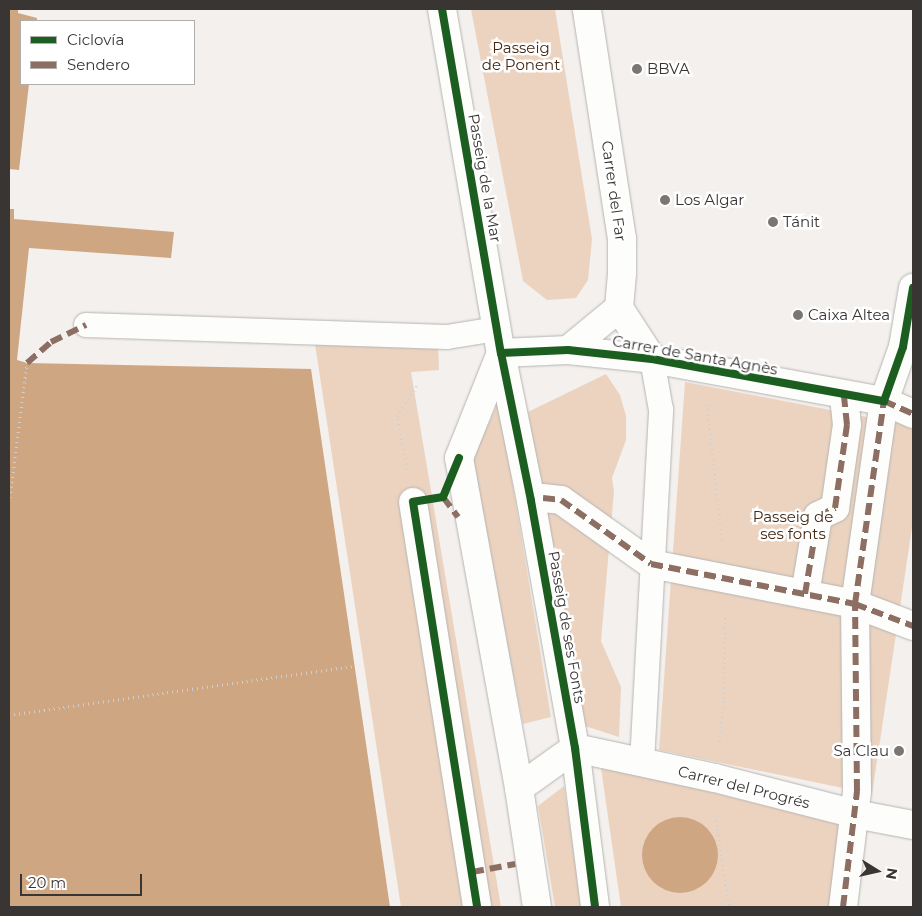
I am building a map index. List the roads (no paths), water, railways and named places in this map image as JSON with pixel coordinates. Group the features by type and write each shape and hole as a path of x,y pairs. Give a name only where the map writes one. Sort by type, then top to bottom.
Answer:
{"street":[{"name":"Passeig de la Mar","path":"442,9 499,340"},
{"name":"Carrer del Far","path":"587,9 622,239 619,308"},
{"path":"843,907 855,814 855,604 884,401 903,347 913,288"},
{"path":"568,350 619,308 652,359"},
{"name":"Carrer de Santa Agnès","path":"499,340 652,359 709,371 884,401 913,414"},
{"name":"Passeig de ses Fonts","path":"499,340 531,501 575,748 595,907"},
{"path":"499,340 459,458 520,788 537,907"},
{"path":"805,594 818,516 835,508 847,425 844,395"},
{"path":"543,498 561,500 651,564 855,604 913,626"},
{"path":"412,502 477,907"},
{"path":"520,788 575,748"},
{"name":"Carrer del Progrés","path":"575,748 715,778 855,814 913,825"}],"lane":[{"path":"86,325 499,340"},
{"path":"642,763 651,564 661,410 652,359"}],"place":[{"name":"BBVA","path":"637,69"},
{"name":"Los Algar","path":"665,200"},
{"name":"Tánit","path":"773,222"},
{"name":"Caixa Altea","path":"798,315"},
{"name":"Sa Clau","path":"899,751"}],"park label":[{"name":"Passeig de Ponent","path":"521,56"},
{"name":"Passeig de ses fonts","path":"793,524"}]}
